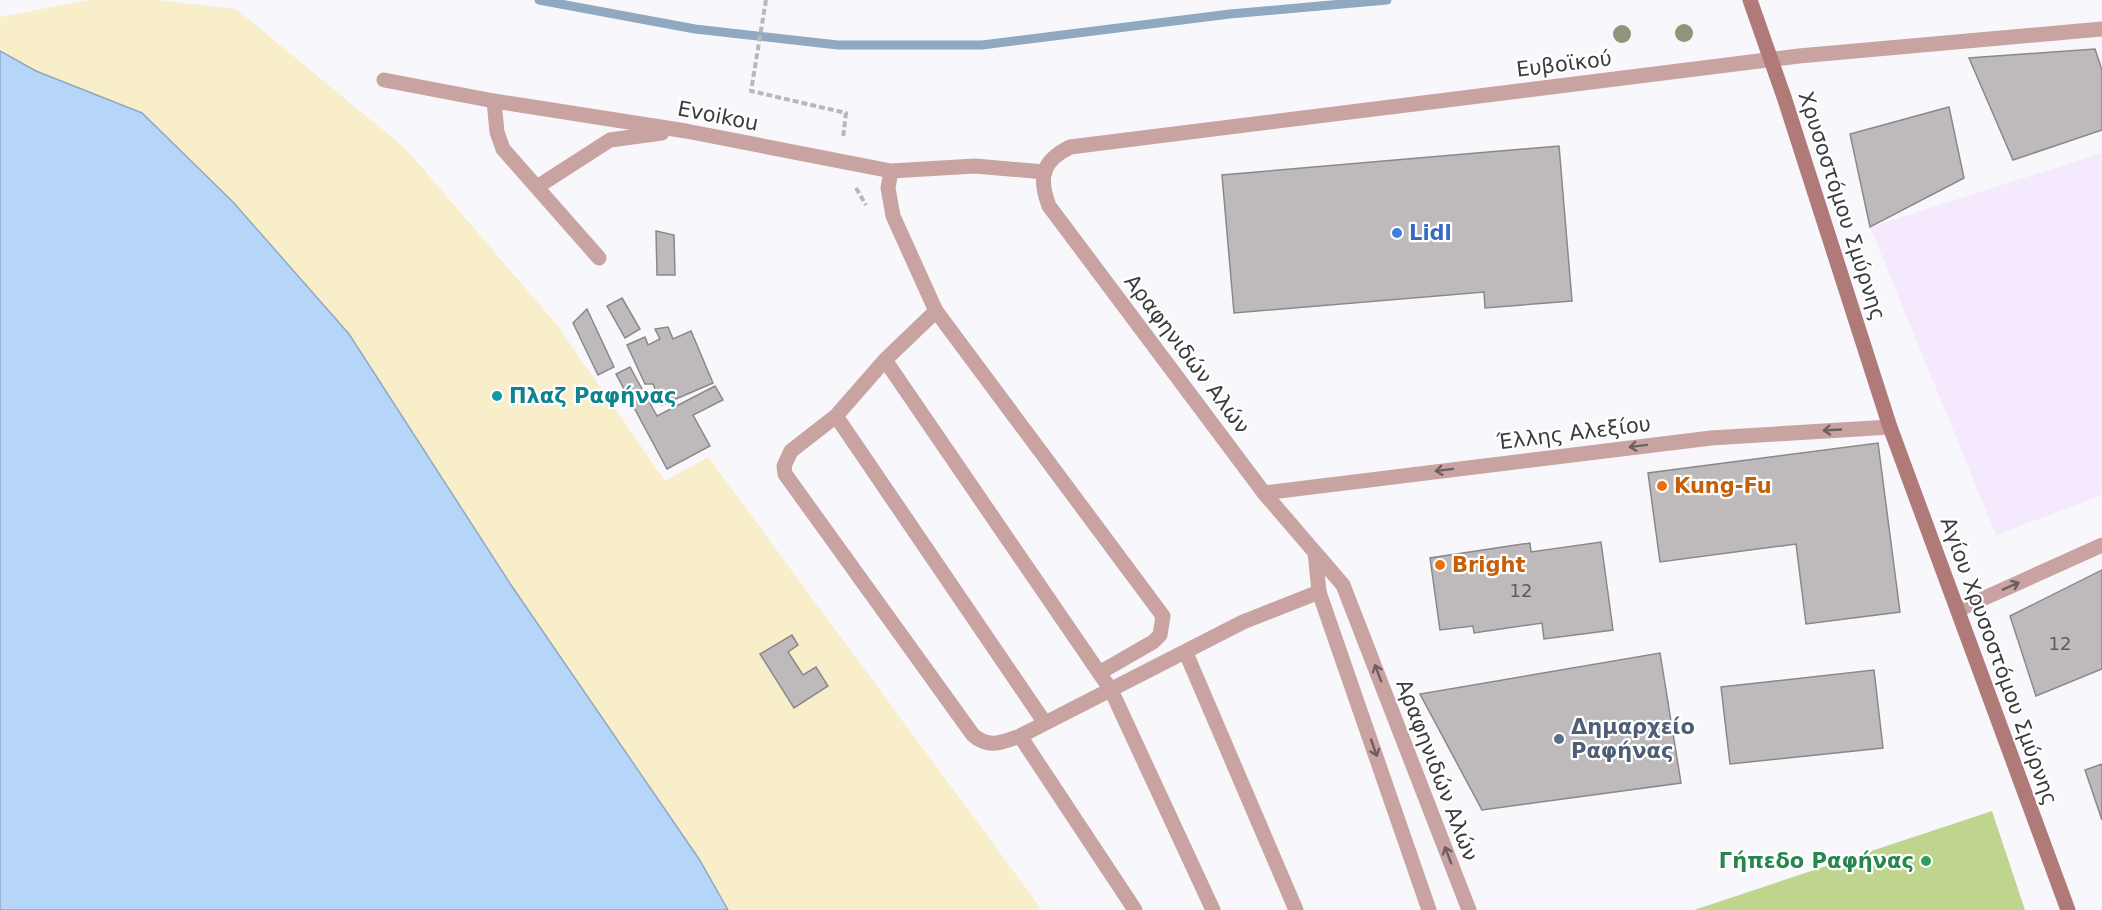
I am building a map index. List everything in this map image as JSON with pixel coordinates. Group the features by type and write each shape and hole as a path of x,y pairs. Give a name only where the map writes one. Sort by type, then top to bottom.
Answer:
{"main road":[{"name":"Χρυσοστόμου Σμύρνης","path":"1750,0 1890,427"},
{"name":"Αγίου Χρυσοστόμου Σμύρνης","path":"1890,427 2068,910"}],"street":[{"name":"Ευβοϊκού","path":"1045,172 1049,161 1070,147 1771,60 2102,29"},
{"name":"Evoikou","path":"384,80 494,101 686,131 891,171 975,166 1045,172"},
{"path":"494,101 499,141 599,258"},
{"path":"537,187 616,138 686,131"},
{"path":"891,171 888,188 893,216 936,311 1163,616 1163,626 1153,642 1099,674"},
{"name":"Αραφηνιδών Αλών","path":"1045,172 1042,182 1049,206 1264,493 1343,585 1469,910"},
{"path":"936,311 885,360 836,416 791,451 784,466 788,482 974,735 985,744 1020,736 1243,622 1319,591"},
{"path":"885,360 1111,690 1213,910"},
{"path":"836,416 1045,723"},
{"name":"Έλλης Αλεξίου","path":"1264,493 1711,438 1890,427"},
{"path":"1958,610 2102,545"},
{"path":"1315,552 1319,591 1429,910"},
{"path":"1186,652 1296,910"},
{"path":"1020,736 1135,910"}],"path":[{"path":"751,91 766,0"}],"shaded area":[{"path":"2102,153 2102,495 1996,535 1870,227"}],"green space":[{"name":"Γήπεδο Ραφήνας","path":"1992,811 2025,910 1694,910"}],"sand":[{"name":"Πλαζ Ραφήνας","path":"88,0 156,0 236,9 406,149 557,325 665,481 708,457 1042,910 728,910 699,859 511,585 349,334 233,202 142,113 36,71 0,51 0,17"}],"water":[{"path":"0,51 36,71 142,113 233,202 349,334 511,585 699,859 728,910 0,910"}],"building":[{"path":"2095,49 2102,70 2102,130 2013,160 1969,58"},
{"path":"1949,107 1964,178 1870,227 1850,134"},
{"name":"Lidl","path":"1559,146 1572,301 1485,308 1484,292 1234,313 1222,175"},
{"path":"656,231 674,235 675,275 657,275"},
{"path":"622,298 640,329 625,338 607,306"},
{"path":"587,309 614,367 598,375 573,323"},
{"path":"668,327 673,339 691,331 713,383 662,405 653,384 645,384 627,345 645,337 648,345 660,339 655,329"},
{"path":"630,367 657,416 715,386 723,400 693,415 710,446 667,469 616,374"},
{"path":"1878,443 1900,612 1806,624 1796,544 1660,562 1648,473"},
{"path":"1601,542 1613,630 1544,639 1542,623 1474,633 1473,626 1440,630 1430,558 1530,543 1531,552"},
{"path":"2102,570 2102,669 2036,696 2010,616"},
{"path":"792,635 798,645 788,652 803,675 816,667 828,686 794,708 760,654"},
{"name":"Δημαρχείο Ραφήνας","path":"1660,653 1681,783 1482,810 1420,694"},
{"path":"1874,670 1883,748 1730,764 1721,687"},
{"path":"2102,764 2102,820 2085,770"}],"waterway":[{"path":"539,0 695,29 838,45 982,45 1230,14 1387,0"}],"place":[{"name":"Lidl","path":"1397,233"},
{"name":"Πλαζ Ραφήνας","path":"497,396"},
{"name":"Kung-Fu","path":"1662,486"},
{"name":"Bright","path":"1440,565"},
{"name":"Δημαρχείο Ραφήνας","path":"1559,739"},
{"name":"Γήπεδο Ραφήνας","path":"1926,861"}]}
